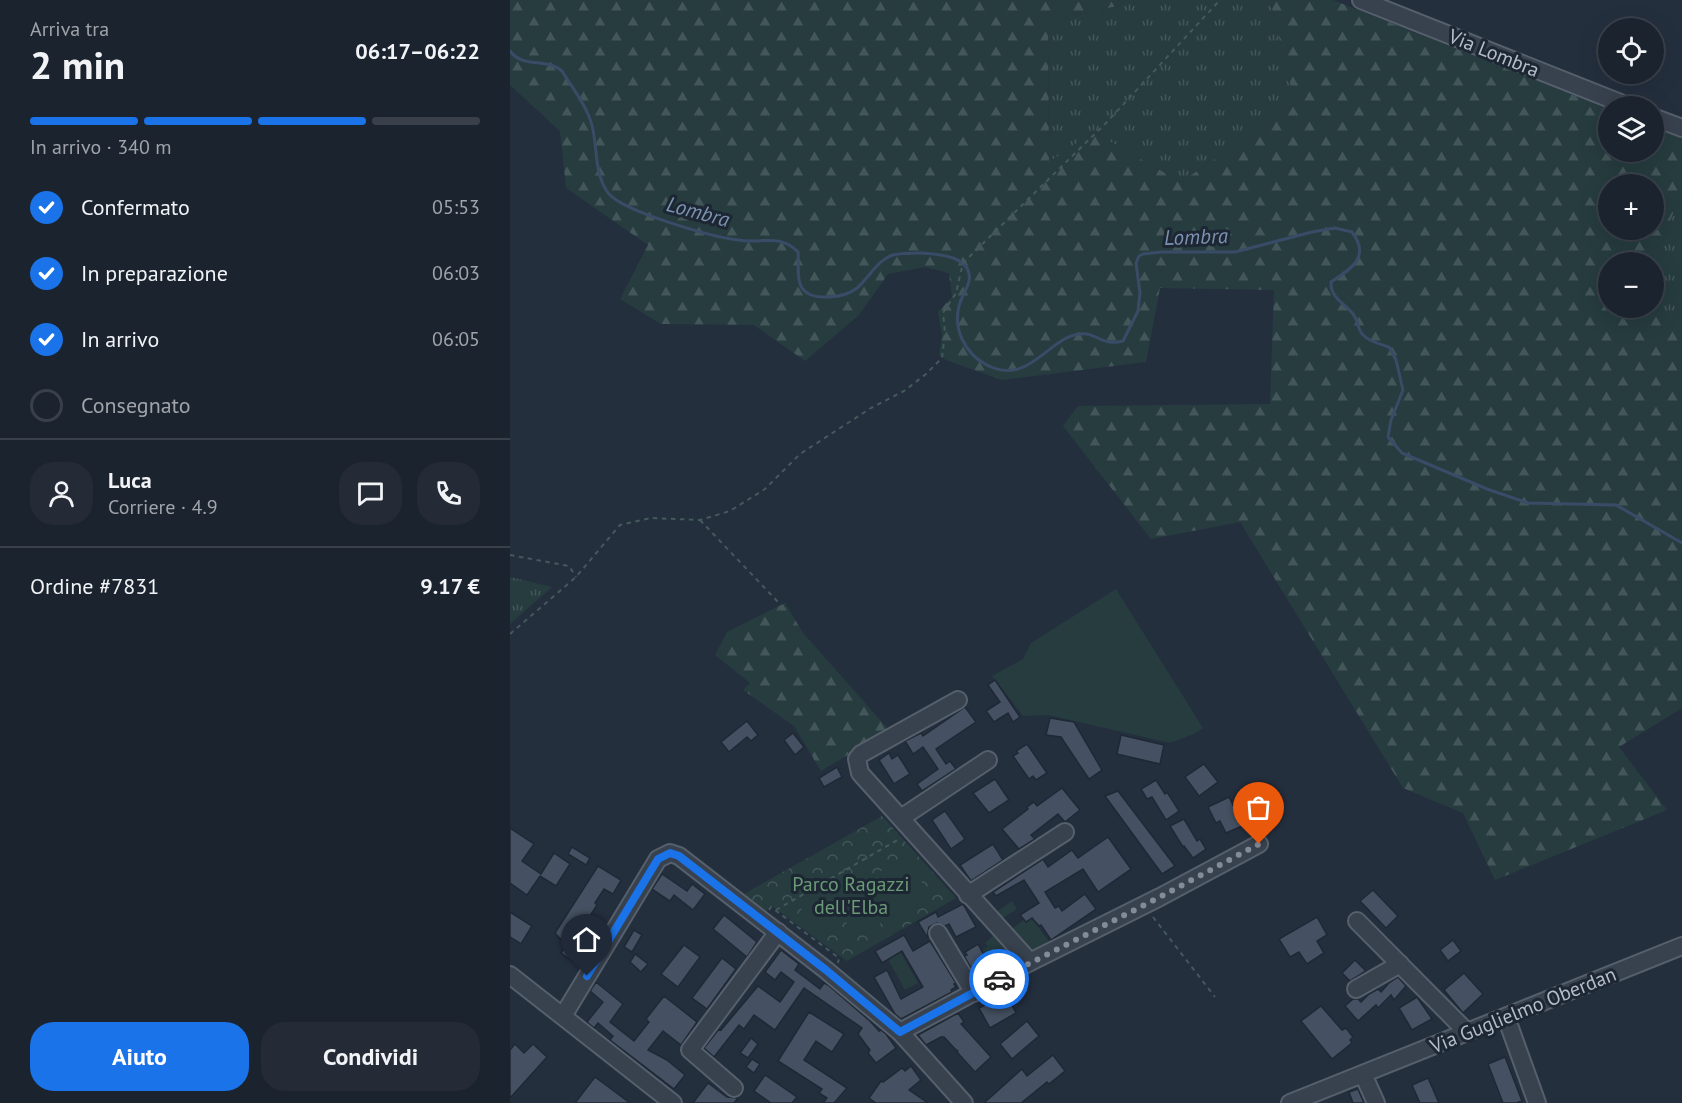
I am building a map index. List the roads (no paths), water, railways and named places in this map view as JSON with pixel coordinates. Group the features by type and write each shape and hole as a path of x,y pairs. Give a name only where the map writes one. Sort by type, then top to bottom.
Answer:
{"street":[{"name":"Via Lombra","path":"1361,0 1603,96"},
{"path":"1664,121 1682,128"},
{"path":"958,700 861,754 857,759 860,773 1030,962"},
{"path":"906,824 988,760"},
{"path":"968,895 1065,832"},
{"path":"900,1032 1259,844"},
{"path":"563,1016 658,859 670,853 679,856 778,932 900,1032 964,1103"},
{"path":"1357,921 1467,1032"},
{"path":"734,1088 690,1050 778,932"},
{"path":"938,933 974,993"},
{"name":"Via Guglielmo Oberdan","path":"1290,1103 1682,946"},
{"path":"1356,989 1400,964"},
{"path":"510,975 673,1103"},
{"path":"1506,1017 1537,1103"},
{"path":"1364,1074 1376,1103"}],"waterway":[{"name":"Lombra","path":"510,51 521,60 549,64 562,71 590,119 600,177 609,194 618,201 650,216 690,229 738,240 770,240 791,246 798,252 799,280 806,292 820,297 845,294 857,288 887,257 896,254 936,254 960,261 966,266 969,281 959,306 959,332 972,354 985,364 1000,370 1013,370 1025,366 1056,344 1079,334 1090,335 1109,342 1123,341 1138,311 1140,293 1136,263 1139,256 1143,254 1235,252 1335,228 1352,232 1360,249 1359,255 1351,267 1331,282 1331,288 1336,298 1355,317 1363,335 1389,347 1396,360 1403,390 1391,420 1388,437 1402,453 1487,489 1528,503 1616,505 1682,543"}],"park label":[{"name":"Parco Ragazzi dell'Elba","path":"851,896"}]}
